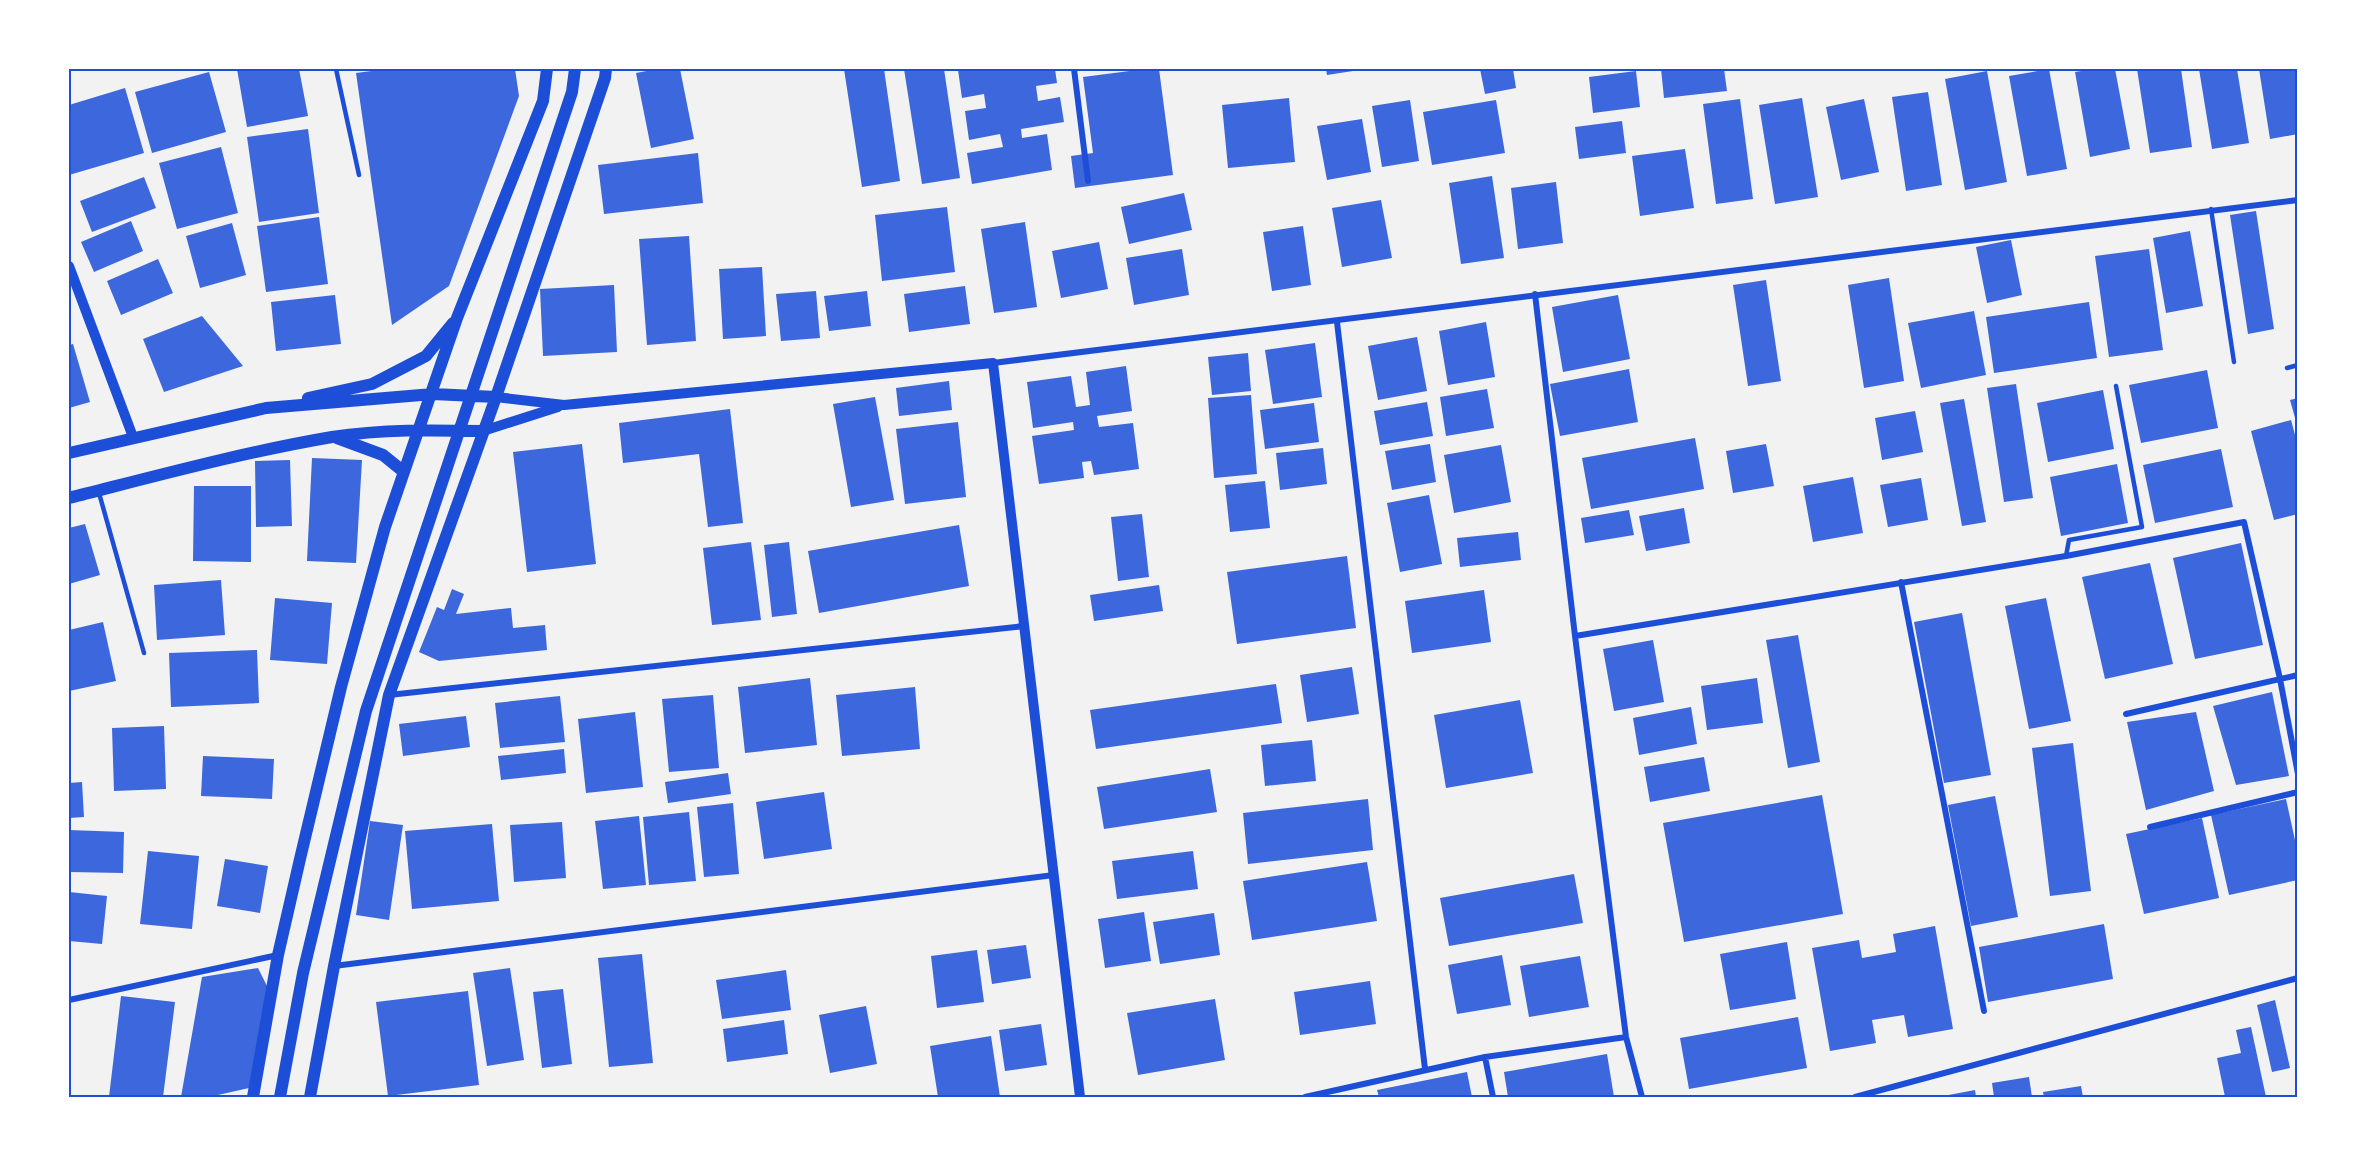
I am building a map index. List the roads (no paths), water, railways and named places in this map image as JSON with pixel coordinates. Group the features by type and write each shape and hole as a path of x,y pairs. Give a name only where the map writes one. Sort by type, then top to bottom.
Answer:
{"main road":[{"path":"253,1097 278,955 342,687 385,527 418,429 433,394 457,318 543,101 547,69"},
{"path":"280,1097 303,974 366,711 572,92 575,69"},
{"path":"310,1097 333,966 389,695 496,397 605,78 606,69"},
{"path":"69,453 372,384 426,356 457,318"},
{"path":"266,408 433,394 496,397"},
{"path":"69,498 216,462 333,437 418,429 483,431"},
{"path":"333,437 383,455 405,472"}],"street":[{"path":"1074,69 1088,181"},
{"path":"483,431 564,405 993,363 1337,322 1535,294 2298,200"},
{"path":"69,266 133,437"},
{"path":"1535,294 1575,636 1626,1037 1642,1097"},
{"path":"1337,322 1425,1070"},
{"path":"993,363 1080,1097"},
{"path":"496,397 564,405"},
{"path":"1575,636 2066,556 2244,522 2280,679 2298,774"},
{"path":"1901,582 1984,1011"},
{"path":"389,695 1024,626"},
{"path":"2126,714 2298,675"},
{"path":"2150,827 2298,792"},
{"path":"333,966 1054,875"},
{"path":"69,1000 278,955"},
{"path":"1855,1097 2298,978"},
{"path":"1305,1097 1485,1057 1626,1037"},
{"path":"1485,1057 1493,1097"},
{"path":"1350,1088 1352,1097"}],"lane":[{"path":"336,69 360,175"},
{"path":"2211,209 2235,362"},
{"path":"2287,368 2298,365"},
{"path":"2066,556 2070,540 2142,527 2116,386"},
{"path":"98,490 144,653"}]}
